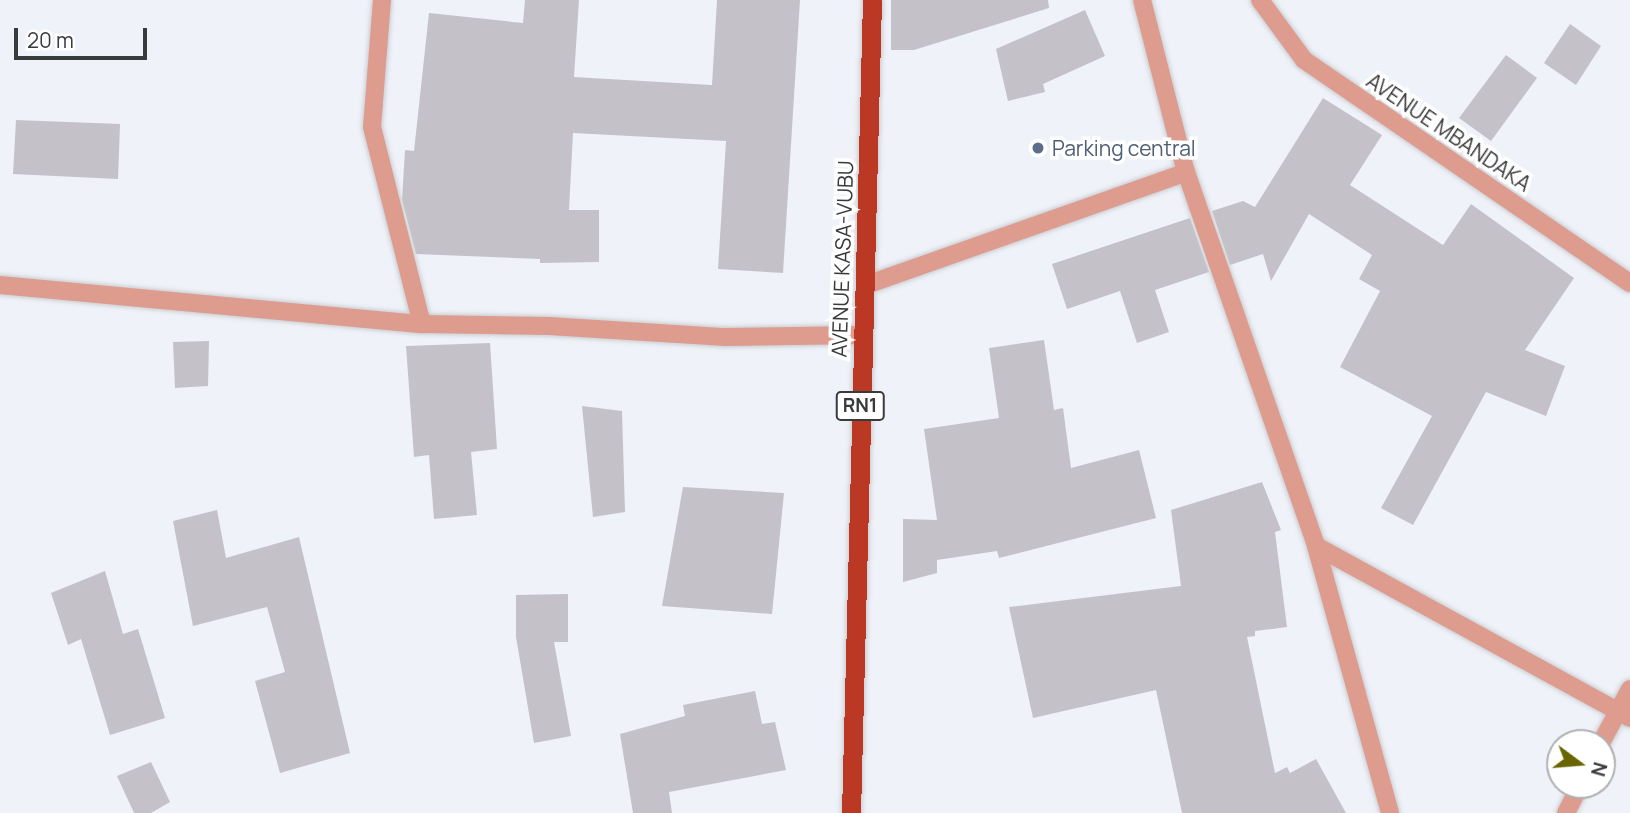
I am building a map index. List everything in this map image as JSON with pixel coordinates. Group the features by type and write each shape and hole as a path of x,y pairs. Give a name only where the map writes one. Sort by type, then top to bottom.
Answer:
{"highway":[{"name":"AVENUE KASA-VUBU","path":"851,813 872,0"}],"street":[{"path":"382,0 372,127 422,324"},
{"path":"1142,0 1186,172 1316,546 1390,813"},
{"name":"AVENUE MBANDAKA","path":"1260,0 1304,60 1630,283"},
{"path":"866,285 1186,172"},
{"path":"0,285 422,324 549,326 726,337 862,334"},
{"path":"1316,546 1624,714"},
{"path":"1612,729 1624,714 1630,689"}],"building":[{"path":"525,0 579,0 574,77 712,85 717,0 800,0 783,273 718,269 726,141 573,133 569,210 599,210 599,262 540,263 540,259 416,254 402,200 405,150 414,151 429,13 523,23"},
{"path":"891,0 1048,0 1049,8 914,50 891,50"},
{"path":"1085,10 1105,56 1043,84 1045,92 1008,101 996,49"},
{"path":"1570,24 1601,46 1576,85 1544,63"},
{"path":"1506,55 1537,78 1491,141 1459,118"},
{"path":"1323,98 1382,135 1350,185 1443,245 1471,204 1574,278 1525,350 1565,366 1546,416 1486,392 1413,525 1381,508 1432,416 1340,367 1380,291 1359,279 1372,255 1309,214 1271,281 1263,254 1230,265 1212,211 1243,201 1255,207"},
{"path":"16,120 120,124 118,179 13,174"},
{"path":"1190,218 1209,272 1155,290 1169,332 1137,343 1120,291 1067,309 1052,264"},
{"path":"1044,340 1054,410 1063,408 1071,468 1139,450 1156,518 999,558 997,551 937,560 937,573 903,582 903,519 937,520 924,429 999,418 989,348"},
{"path":"209,341 208,386 175,388 173,342"},
{"path":"490,343 497,449 471,452 477,515 434,519 429,455 414,457 406,346"},
{"path":"582,406 622,411 625,512 593,517"},
{"path":"1262,482 1281,530 1275,532 1287,627 1255,631 1255,636 1247,637 1275,773 1287,767 1290,773 1316,759 1346,813 1182,813 1156,690 1033,718 1009,607 1181,586 1171,510"},
{"path":"683,487 784,493 772,614 662,606"},
{"path":"217,510 226,558 299,537 350,753 280,773 255,681 285,672 267,607 193,626 173,521"},
{"path":"105,571 123,634 138,629 165,718 110,735 81,639 68,645 51,593"},
{"path":"568,594 568,642 554,642 571,736 534,743 516,637 516,595"},
{"path":"755,691 762,724 775,722 786,770 669,792 672,813 633,813 620,734 685,716 683,705"},
{"path":"151,762 170,802 151,813 134,813 117,776"}],"place":[{"name":"Parking central","path":"1038,148"}]}
